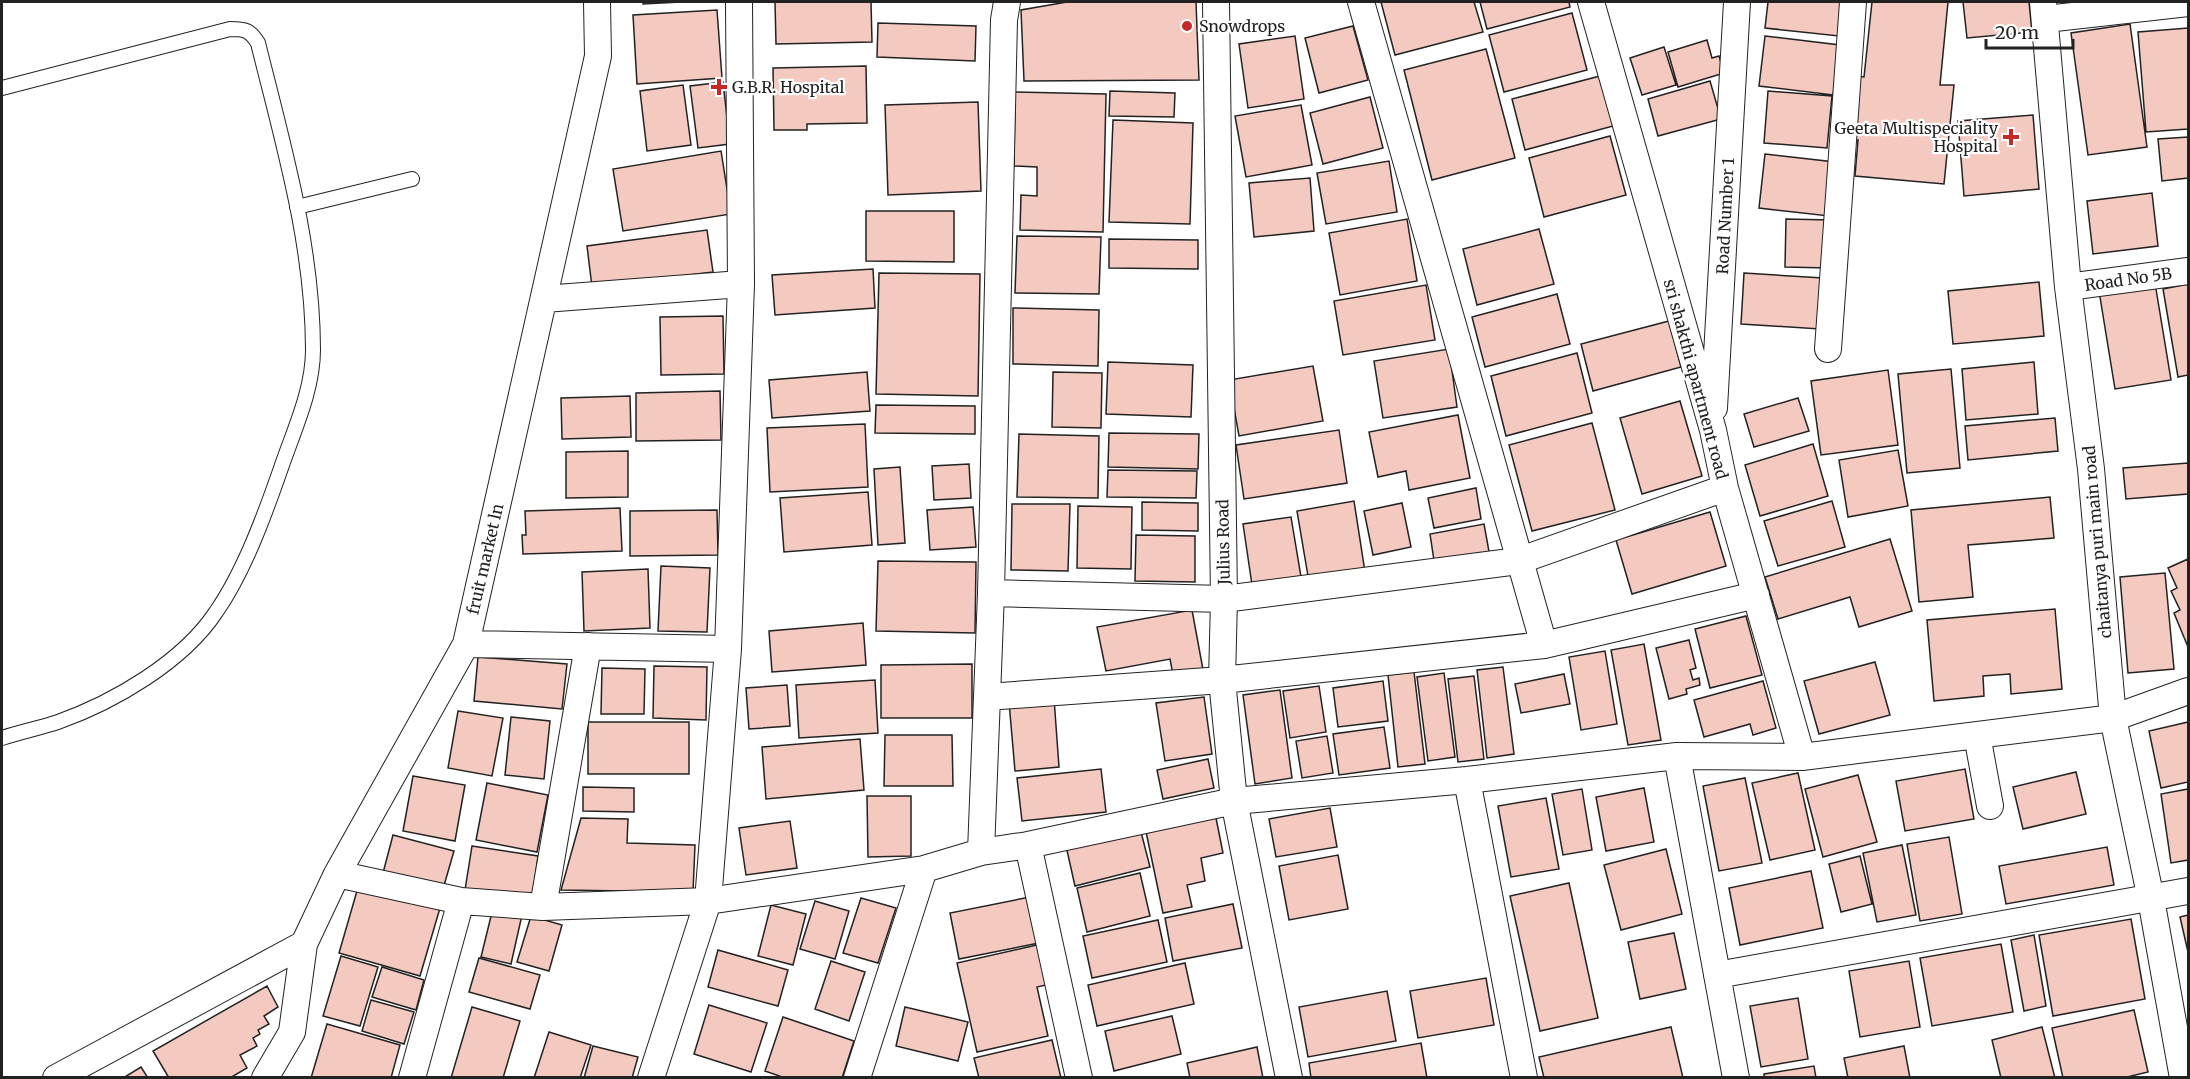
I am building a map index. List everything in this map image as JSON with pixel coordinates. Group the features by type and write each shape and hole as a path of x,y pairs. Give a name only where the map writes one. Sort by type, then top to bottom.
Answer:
{"street":[{"name":"fruit market ln","path":"265,1077 292,1032 304,944 337,874 466,644 598,56 597,2"},
{"path":"651,1077 708,901 728,649 741,284 739,2"},
{"path":"981,852 991,593 1004,20 1007,2"},
{"name":"Julius Road","path":"1216,2 1224,599 1222,680 1234,801 1289,1077"},
{"path":"1360,2 1518,561 1544,645"},
{"name":"sri shakthi apartment road","path":"1592,2 1713,430 1725,488 1802,757"},
{"name":"Road Number 1","path":"1713,430 1737,2"},
{"path":"1828,348 1853,2"},
{"path":"2044,10 2188,3"},
{"name":"chaitanya puri main road","path":"2044,10 2068,287 2091,469 2113,718 2151,899 2183,1077"},
{"name":"Road No 5B","path":"2068,287 2188,271"},
{"path":"544,299 741,284"},
{"path":"991,593 1224,599 1518,561 1725,488"},
{"path":"987,697 1222,680 1544,645 1756,595"},
{"path":"466,644 728,649"},
{"path":"543,907 588,646"},
{"path":"337,874 461,901 543,907 708,901 924,869 981,852 1029,845 1234,801 1467,780 1677,756 1802,757 2113,718 2188,691"},
{"path":"1977,735 1990,806"},
{"path":"1677,756 1736,1077"},
{"path":"1467,780 1524,1077"},
{"path":"1029,845 1079,1077"},
{"path":"857,1077 924,869"},
{"path":"1717,975 2188,891"},
{"path":"412,1077 461,901"},
{"path":"56,1077 304,944"}],"lane":[{"path":"2,88 230,29 244,29 252,33 258,43 297,207 306,259 313,351 309,384 273,491 237,577 216,613 189,644 155,673 107,700 59,722 2,738"},
{"path":"297,207 412,179"}],"building":[{"path":"643,2 681,2 643,4"},
{"path":"775,2 871,2 872,42 776,44"},
{"path":"1067,2 1196,2 1199,80 1024,81 1021,10"},
{"path":"1381,2 1474,2 1483,32 1395,55"},
{"path":"1480,2 1569,2 1570,7 1487,29"},
{"path":"1768,2 1843,2 1839,36 1765,28"},
{"path":"1872,2 1948,2 1940,85 1954,85 1944,184 1855,176 1858,140 1848,139 1854,76 1864,77"},
{"path":"1963,2 2029,2 2032,32 1967,38"},
{"path":"717,10 722,78 637,84 633,15"},
{"path":"1572,13 1587,70 1504,92 1489,35"},
{"path":"878,23 976,26 975,61 877,57"},
{"path":"2130,24 2147,147 2088,155 2071,33"},
{"path":"1353,26 1368,80 1319,93 1305,38"},
{"path":"2188,28 2188,129 2146,132 2138,32"},
{"path":"1295,36 1304,99 1248,108 1239,44"},
{"path":"1765,36 1840,45 1833,95 1759,86"},
{"path":"1707,40 1712,58 1719,56 1724,73 1678,87 1668,52"},
{"path":"1664,47 1676,85 1642,95 1630,58"},
{"path":"1486,49 1515,158 1432,180 1404,70"},
{"path":"866,66 867,123 807,124 807,130 774,130 773,68"},
{"path":"1600,76 1613,126 1525,150 1512,99"},
{"path":"1710,81 1721,119 1658,136 1648,99"},
{"path":"723,82 730,144 698,148 690,86"},
{"path":"683,85 691,145 647,151 640,91"},
{"path":"1110,91 1175,93 1174,117 1109,116"},
{"path":"1768,91 1832,96 1827,148 1764,143"},
{"path":"1015,92 1106,94 1103,232 1020,230 1021,195 1037,196 1037,167 1014,166"},
{"path":"1370,97 1383,148 1323,164 1310,113"},
{"path":"978,102 981,191 888,195 885,105"},
{"path":"1301,105 1312,165 1246,177 1235,116"},
{"path":"2033,115 2039,189 1964,196 1958,121"},
{"path":"1113,120 1193,123 1190,224 1109,222"},
{"path":"1610,136 1626,195 1544,217 1529,158"},
{"path":"2188,137 2188,178 2162,181 2158,139"},
{"path":"721,151 731,214 623,231 613,169"},
{"path":"1765,154 1835,162 1829,216 1759,208"},
{"path":"1389,161 1397,212 1326,224 1317,173"},
{"path":"1310,178 1314,231 1254,237 1249,183"},
{"path":"2152,193 2158,246 2093,254 2087,201"},
{"path":"866,211 954,211 954,262 866,261"},
{"path":"1407,219 1417,281 1340,295 1329,233"},
{"path":"1786,219 1830,220 1828,268 1785,267"},
{"path":"1539,229 1554,284 1477,305 1463,249"},
{"path":"707,230 713,272 592,287 587,246"},
{"path":"1017,236 1101,237 1099,294 1015,293"},
{"path":"1109,239 1198,240 1198,269 1109,268"},
{"path":"873,269 875,308 775,315 772,275"},
{"path":"879,273 980,274 978,396 876,394"},
{"path":"1744,273 1823,278 1820,329 1741,324"},
{"path":"2039,282 2044,336 1953,344 1948,291"},
{"path":"2155,283 2171,380 2115,389 2099,291"},
{"path":"2188,284 2188,375 2178,377 2163,289"},
{"path":"1426,285 1435,340 1343,355 1334,301"},
{"path":"1557,294 1570,344 1485,367 1472,317"},
{"path":"1013,308 1099,310 1098,366 1013,364"},
{"path":"723,316 724,374 661,375 660,317"},
{"path":"1669,321 1681,367 1593,391 1581,344"},
{"path":"1449,349 1457,407 1383,418 1374,361"},
{"path":"1577,353 1592,413 1506,436 1491,376"},
{"path":"1108,362 1193,365 1191,417 1106,414"},
{"path":"2034,362 2038,414 1966,420 1962,369"},
{"path":"1313,366 1323,421 1239,436 1229,380"},
{"path":"1951,369 1960,468 1907,473 1898,374"},
{"path":"1888,370 1898,445 1821,455 1811,381"},
{"path":"867,372 870,411 772,418 769,380"},
{"path":"1053,372 1102,373 1101,428 1052,427"},
{"path":"720,391 721,440 636,441 636,393"},
{"path":"630,396 631,437 562,439 561,398"},
{"path":"1798,398 1809,431 1754,447 1744,414"},
{"path":"1680,401 1702,476 1642,494 1620,418"},
{"path":"876,405 975,406 975,434 875,433"},
{"path":"1458,415 1470,478 1409,490 1406,471 1378,477 1369,432"},
{"path":"2055,418 2058,451 1968,460 1965,426"},
{"path":"1592,423 1615,510 1532,531 1509,445"},
{"path":"865,424 868,487 770,492 767,428"},
{"path":"1339,430 1347,483 1244,499 1236,445"},
{"path":"1109,433 1199,434 1198,469 1108,467"},
{"path":"1019,434 1099,436 1098,498 1017,497"},
{"path":"1813,444 1828,496 1760,516 1745,465"},
{"path":"1898,450 1908,506 1848,517 1839,460"},
{"path":"628,451 628,497 566,498 566,452"},
{"path":"2188,463 2188,494 2126,499 2123,468"},
{"path":"969,464 971,498 934,500 932,466"},
{"path":"900,467 905,543 878,545 874,469"},
{"path":"1108,470 1197,471 1196,498 1107,497"},
{"path":"1476,488 1481,519 1434,528 1428,498"},
{"path":"868,492 872,545 784,552 780,498"},
{"path":"2050,497 2054,538 1968,545 1973,597 1919,602 1911,510"},
{"path":"1354,501 1365,572 1309,582 1297,511"},
{"path":"1832,501 1845,547 1778,566 1764,521"},
{"path":"1142,502 1198,503 1198,531 1142,530"},
{"path":"1402,503 1411,547 1373,555 1364,511"},
{"path":"1012,504 1070,504 1068,571 1011,570"},
{"path":"1078,506 1132,507 1131,569 1077,568"},
{"path":"973,507 976,547 930,550 927,510"},
{"path":"620,508 622,551 523,554 522,535 526,535 525,511"},
{"path":"717,510 718,555 630,556 630,511"},
{"path":"1710,512 1726,566 1632,594 1616,540"},
{"path":"1291,517 1301,577 1252,585 1243,524"},
{"path":"1484,524 1490,557 1435,567 1430,534"},
{"path":"1136,535 1195,536 1195,582 1135,581"},
{"path":"1890,539 1912,611 1859,627 1850,597 1778,619 1765,577"},
{"path":"2188,559 2188,647 2174,613 2180,610 2171,591 2177,588 2168,568"},
{"path":"878,561 976,562 975,633 876,631"},
{"path":"661,566 710,568 707,632 658,631"},
{"path":"648,569 650,628 584,631 582,572"},
{"path":"2165,573 2174,669 2128,673 2120,577"},
{"path":"2055,609 2062,689 2011,694 2010,674 1983,676 1984,696 1934,701 1927,620"},
{"path":"1192,610 1204,675 1174,680 1170,659 1106,671 1097,627"},
{"path":"1746,616 1762,675 1710,688 1695,629"},
{"path":"863,623 866,665 772,672 769,631"},
{"path":"1689,640 1696,668 1690,670 1693,680 1699,678 1700,685 1686,689 1687,694 1669,699 1656,648"},
{"path":"1644,644 1661,740 1628,745 1611,650"},
{"path":"1605,651 1617,724 1581,730 1569,657"},
{"path":"478,657 567,664 562,709 474,701"},
{"path":"1875,662 1890,715 1819,734 1804,681"},
{"path":"972,664 972,718 881,718 881,665"},
{"path":"654,666 707,667 706,720 653,718"},
{"path":"1503,667 1514,754 1487,758 1477,670"},
{"path":"602,668 645,669 644,714 601,714"},
{"path":"1414,672 1425,764 1398,767 1388,675"},
{"path":"1444,673 1455,757 1428,761 1417,677"},
{"path":"1564,674 1570,704 1521,713 1515,684"},
{"path":"1474,676 1484,759 1458,762 1448,679"},
{"path":"875,680 878,733 799,738 796,685"},
{"path":"1383,681 1388,721 1338,727 1333,688"},
{"path":"1763,681 1776,728 1753,735 1750,724 1704,737 1694,700"},
{"path":"787,685 790,726 749,729 746,688"},
{"path":"1319,686 1326,732 1290,738 1283,691"},
{"path":"1280,690 1292,778 1255,784 1243,695"},
{"path":"1204,697 1212,754 1165,761 1156,703"},
{"path":"1054,698 1059,767 1015,771 1009,702"},
{"path":"458,711 503,718 492,776 448,768"},
{"path":"511,717 550,721 544,779 505,775"},
{"path":"588,722 689,722 689,774 588,774"},
{"path":"2188,722 2188,782 2161,788 2149,731"},
{"path":"1384,727 1390,768 1339,775 1333,734"},
{"path":"885,735 952,735 953,786 884,786"},
{"path":"1327,736 1333,773 1302,778 1296,741"},
{"path":"860,739 864,790 766,799 762,747"},
{"path":"1208,759 1214,788 1163,799 1157,770"},
{"path":"1101,769 1106,812 1022,821 1017,778"},
{"path":"1965,769 1974,819 1905,831 1896,781"},
{"path":"2076,772 2086,814 2023,829 2013,787"},
{"path":"1798,773 1815,850 1770,860 1752,783"},
{"path":"1858,775 1877,842 1823,857 1805,789"},
{"path":"413,776 465,785 455,841 403,831"},
{"path":"1745,778 1762,863 1719,871 1703,786"},
{"path":"487,783 548,795 537,852 476,840"},
{"path":"583,787 634,788 634,812 583,811"},
{"path":"1644,788 1654,842 1606,851 1596,797"},
{"path":"1582,789 1592,850 1563,855 1552,794"},
{"path":"2188,789 2188,860 2171,863 2161,794"},
{"path":"867,796 911,796 911,856 868,857"},
{"path":"1546,798 1559,869 1511,877 1498,806"},
{"path":"1330,808 1337,847 1276,857 1269,819"},
{"path":"1215,813 1223,853 1201,858 1205,881 1187,885 1192,907 1163,913 1145,827"},
{"path":"581,818 628,819 627,843 695,845 693,892 561,890"},
{"path":"790,821 797,868 746,875 739,828"},
{"path":"1140,828 1150,867 1075,886 1066,846"},
{"path":"393,835 454,851 443,889 383,873"},
{"path":"1949,837 1962,914 1920,921 1907,844"},
{"path":"1902,845 1916,915 1877,922 1863,853"},
{"path":"472,846 538,856 532,900 465,890"},
{"path":"2107,847 2114,885 2006,904 1999,866"},
{"path":"1666,849 1682,914 1621,930 1604,865"},
{"path":"1338,855 1348,909 1289,920 1279,866"},
{"path":"1860,856 1872,904 1841,912 1829,864"},
{"path":"1811,871 1823,928 1740,945 1729,888"},
{"path":"1140,873 1150,916 1087,932 1077,888"},
{"path":"1569,883 1598,1018 1540,1031 1510,896"},
{"path":"359,884 440,908 420,976 339,953"},
{"path":"1035,896 1044,942 959,959 950,913"},
{"path":"861,898 896,908 878,963 843,953"},
{"path":"815,901 849,911 835,959 800,949"},
{"path":"1233,904 1242,948 1173,961 1165,918"},
{"path":"771,905 806,914 793,965 758,956"},
{"path":"493,908 522,915 511,964 481,957"},
{"path":"2188,915 2188,952 2180,917"},
{"path":"531,916 562,925 549,971 517,962"},
{"path":"2131,919 2145,999 2053,1016 2039,935"},
{"path":"1158,920 1167,962 1092,978 1083,936"},
{"path":"1674,933 1686,989 1640,999 1628,942"},
{"path":"2034,935 2046,1006 2024,1011 2011,940"},
{"path":"1041,944 1050,984 1037,987 1048,1036 977,1052 957,963"},
{"path":"2001,944 2013,1012 1932,1026 1920,958"},
{"path":"718,950 788,970 778,1006 708,987"},
{"path":"341,956 378,967 360,1026 323,1016"},
{"path":"479,958 540,975 530,1009 469,992"},
{"path":"831,961 865,972 849,1021 815,1009"},
{"path":"1909,961 1920,1027 1860,1037 1849,971"},
{"path":"1185,963 1194,1004 1097,1026 1088,985"},
{"path":"382,967 424,980 416,1010 372,997"},
{"path":"1486,978 1494,1025 1418,1038 1410,991"},
{"path":"267,986 278,1007 264,1016 269,1024 258,1030 260,1034 253,1038 257,1046 240,1055 247,1068 230,1078 169,1078 153,1051"},
{"path":"1387,991 1396,1041 1308,1057 1299,1007"},
{"path":"1798,998 1808,1059 1761,1067 1750,1006"},
{"path":"371,1000 414,1012 404,1044 362,1031"},
{"path":"709,1005 767,1023 751,1072 694,1054"},
{"path":"472,1007 520,1021 503,1078 451,1078"},
{"path":"905,1007 968,1022 958,1061 896,1046"},
{"path":"2134,1010 2148,1072 2123,1078 2063,1078 2052,1028"},
{"path":"1172,1016 1181,1054 1114,1071 1105,1031"},
{"path":"783,1017 854,1041 842,1078 785,1078 765,1071"},
{"path":"327,1024 400,1045 391,1078 311,1078"},
{"path":"1671,1027 1683,1078 1544,1078 1539,1057"},
{"path":"2042,1027 2055,1078 2001,1078 1992,1040"},
{"path":"549,1032 591,1045 580,1078 534,1078"},
{"path":"1052,1040 1061,1078 979,1078 974,1058"},
{"path":"1421,1043 1427,1078 1311,1078 1309,1063"},
{"path":"593,1046 638,1057 632,1078 584,1078"},
{"path":"1904,1046 1910,1078 1848,1078 1844,1058"},
{"path":"1257,1047 1263,1078 1190,1078 1187,1063"},
{"path":"1814,1066 1816,1078 1764,1078 1764,1074"},
{"path":"141,1067 148,1078 123,1078"}],"place":[{"name":"Snowdrops","path":"1187,26"},
{"name":"G.B.R. Hospital","path":"719,87"},
{"name":"Geeta Multispeciality Hospital","path":"2011,137"}]}
